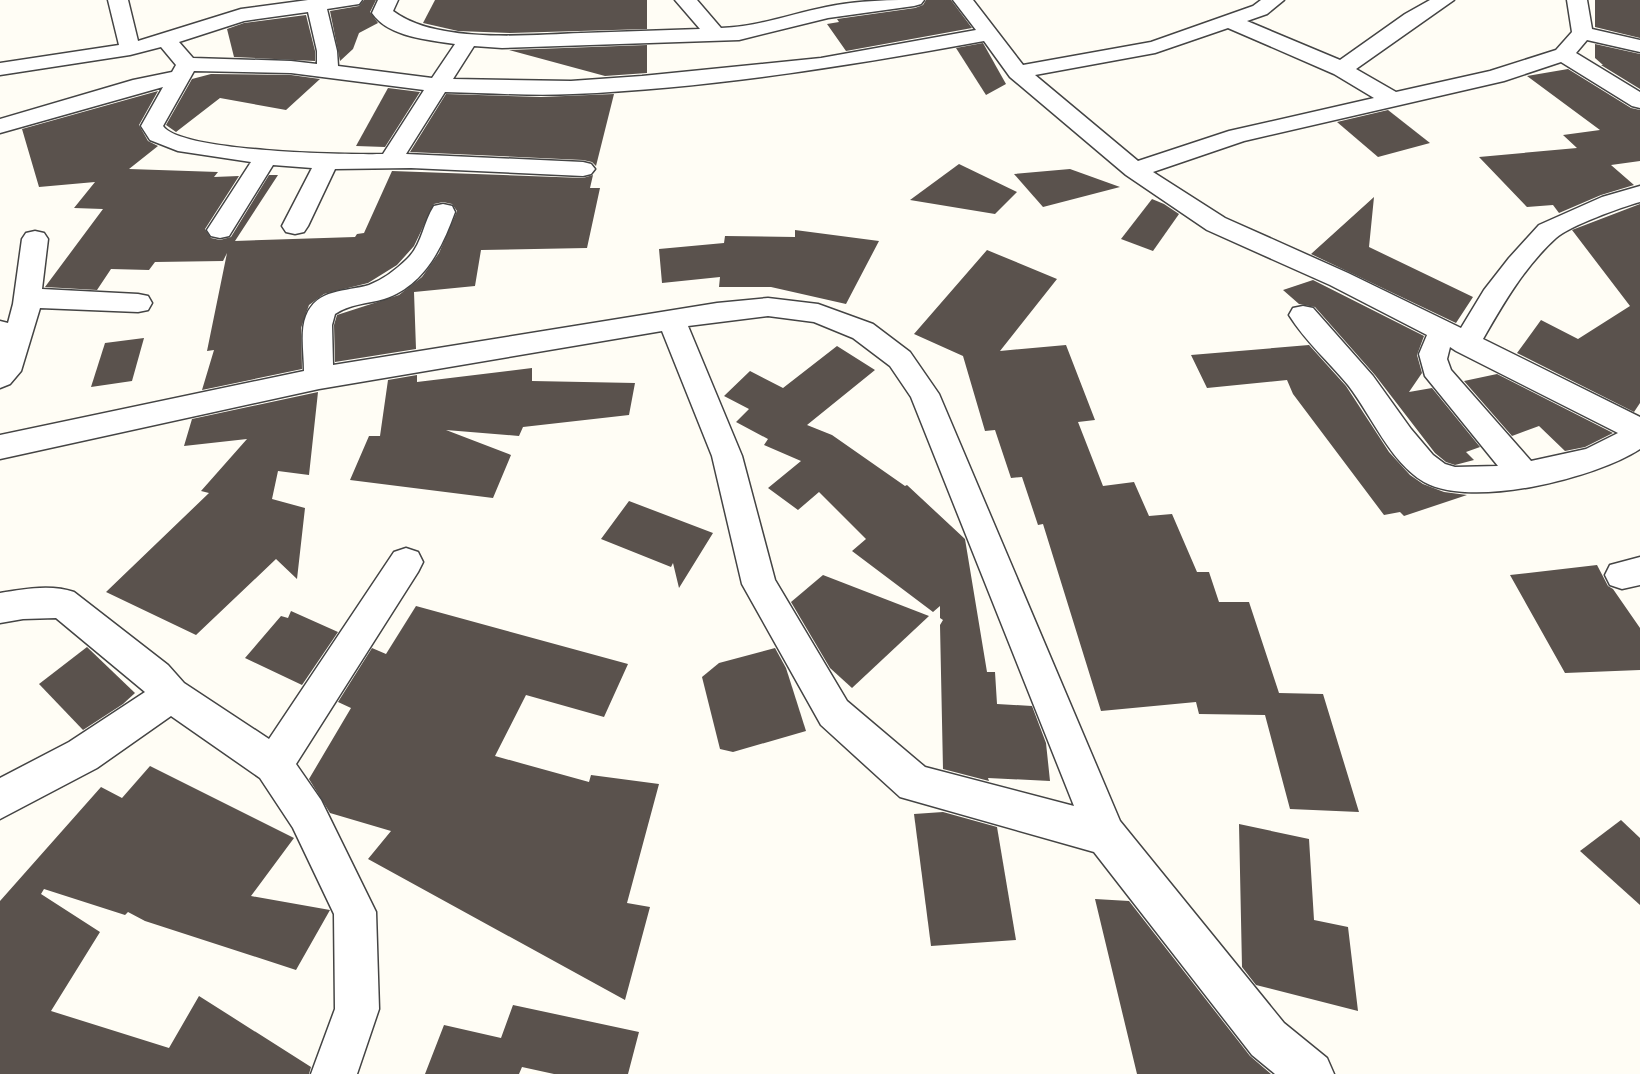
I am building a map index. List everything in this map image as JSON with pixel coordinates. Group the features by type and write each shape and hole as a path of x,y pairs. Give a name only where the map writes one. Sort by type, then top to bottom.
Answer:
{"street":[{"path":"118,0 130,49"},
{"path":"0,69 130,49 166,40 241,15 301,4 352,0"},
{"path":"388,0 382,13 391,22 405,28 468,39 502,42 738,34 823,6 914,0"},
{"path":"685,0 697,11 716,36"},
{"path":"963,0 1018,72 1134,170 1216,224 1339,279 1640,431 1625,446 1598,459 1524,475 1456,480 1432,473 1416,457 1362,382 1303,315"},
{"path":"1018,72 1155,47 1260,10 1274,0"},
{"path":"1342,69 1412,18 1444,0"},
{"path":"1577,0 1582,33"},
{"path":"301,4 327,51 328,72"},
{"path":"223,5 241,15"},
{"path":"1229,21 1342,69 1395,101"},
{"path":"1582,33 1640,46"},
{"path":"1134,170 1237,136 1496,76 1563,54 1582,33"},
{"path":"0,126 184,70 291,67 437,85 571,88 642,83 821,64 989,34"},
{"path":"640,38 642,83"},
{"path":"390,161 468,39"},
{"path":"166,40 184,70"},
{"path":"1563,54 1640,101"},
{"path":"184,70 152,126 158,135 186,146 266,157 327,162 390,161 583,168"},
{"path":"219,230 266,157"},
{"path":"295,226 327,162"},
{"path":"1524,475 1439,376 1432,362 1433,350 1455,338 1494,296 1518,264 1548,231 1611,202 1640,194"},
{"path":"319,378 318,325 319,317 324,309 344,298 379,291 417,264 429,247 443,212"},
{"path":"0,377 7,371 8,339 28,298 35,239"},
{"path":"28,298 138,303"},
{"path":"0,447 319,378 672,320 768,307 818,314 863,331 900,358 924,394 1107,835 1268,1039 1311,1074"},
{"path":"672,320 727,456 759,584 834,713 914,783 1107,835"},
{"path":"274,765 406,562"},
{"path":"0,608 62,603 155,677 171,695 274,765 307,814 355,912 357,1009 334,1074"},
{"path":"0,800 83,755 171,695"}],"building":[{"path":"364,0 376,0 370,12 378,23 359,33 353,49 340,61 330,11 359,6"},
{"path":"435,0 647,0 647,29 510,33 458,31 423,23"},
{"path":"926,0 951,0 972,28 846,51 827,24 839,22 837,19 915,8 923,5"},
{"path":"1595,0 1640,0 1640,38 1595,27"},
{"path":"306,15 315,51 315,61 234,57 227,29 244,23"},
{"path":"983,43 1006,84 986,95 956,48"},
{"path":"1595,44 1640,54 1640,89 1601,65 1603,65 1595,58"},
{"path":"647,45 647,73 605,76 509,50"},
{"path":"1568,69 1631,108 1640,110 1640,161 1611,165 1634,185 1601,195 1559,213 1553,205 1527,207 1479,157 1577,148 1563,135 1600,130 1527,76"},
{"path":"211,74 291,75 320,79 286,110 220,98 176,132 166,125 192,79"},
{"path":"388,88 420,92 385,147 356,146"},
{"path":"158,91 139,125 148,141 158,146 129,169 218,172 214,177 239,176 205,229 211,238 220,240 231,237 269,175 278,175 235,241 355,237 357,234 364,233 392,171 583,178 593,175 590,188 600,188 587,248 481,250 475,286 414,292 416,349 335,362 334,325 337,315 399,295 422,277 439,253 457,211 452,204 443,202 434,204 414,246 397,265 368,283 324,294 309,305 301,328 302,369 202,390 214,350 207,351 227,253 223,261 155,262 149,270 111,269 97,290 45,287 103,209 74,208 95,182 39,187 22,129"},
{"path":"446,94 541,97 614,94 596,166 592,162 583,160 410,152"},
{"path":"1388,110 1430,143 1378,157 1337,122"},
{"path":"959,164 1017,192 995,214 910,200"},
{"path":"1070,169 1120,187 1043,207 1014,174"},
{"path":"1374,197 1369,247 1473,297 1456,323 1311,254"},
{"path":"1152,199 1179,214 1153,251 1121,239"},
{"path":"1640,204 1640,403 1634,412 1517,353 1541,320 1578,339 1630,306 1572,230"},
{"path":"795,230 879,241 846,304 771,287 719,287 720,277 662,283 659,249 724,243 725,236 795,237"},
{"path":"987,250 1057,279 1000,351 1066,345 1095,420 1078,422 1103,486 1134,482 1149,516 1172,514 1197,572 1209,572 1219,602 1249,602 1279,693 1323,694 1359,812 1290,809 1265,715 1199,714 1196,702 1101,711 1043,524 1038,525 1022,477 1011,478 995,430 985,431 963,356 914,334"},
{"path":"1313,280 1424,336 1417,355 1422,373 1409,392 1432,388 1480,447 1466,452 1474,460 1455,465 1446,462 1435,453 1375,375 1315,307 1299,304 1283,290"},
{"path":"144,338 132,381 91,387 105,343"},
{"path":"1309,345 1346,386 1389,452 1410,475 1423,484 1444,492 1467,495 1404,516 1400,512 1384,515 1293,394 1287,380 1207,388 1191,355"},
{"path":"837,346 875,370 807,425 832,435 905,486 907,485 965,539 987,672 995,672 997,704 1032,706 1046,743 1050,781 988,778 989,781 943,769 940,625 943,620 940,618 940,606 933,612 852,551 866,539 819,492 798,510 768,488 801,461 764,445 768,439 736,422 749,409 724,396 750,371 783,388"},
{"path":"532,368 532,381 635,383 629,415 523,427 519,436 446,430 511,455 493,498 350,480 369,436 380,436 388,380 417,375 417,382"},
{"path":"1497,374 1613,433 1585,447 1565,451 1539,426 1512,436 1464,381"},
{"path":"318,392 309,475 278,471 272,499 305,508 297,579 276,559 196,635 106,592 209,493 201,491 247,439 184,446 192,419"},
{"path":"629,501 713,533 679,588 673,563 671,567 601,539"},
{"path":"1597,565 1608,586 1613,589 1640,628 1640,670 1565,673 1510,575"},
{"path":"823,575 929,616 852,688 830,668 791,602"},
{"path":"416,606 628,664 604,717 526,695 495,756 589,782 591,775 659,784 627,903 650,907 625,1000 368,859 391,831 330,813 309,779 351,708 338,702 372,648 386,654"},
{"path":"291,611 338,632 302,685 245,658 281,616 288,618"},
{"path":"87,647 135,693 123,704 83,730 39,684"},
{"path":"775,648 786,668 806,731 733,752 720,749 702,677 719,663"},
{"path":"150,766 294,838 251,896 330,910 296,970 145,921 128,912 125,915 44,889 41,894 100,932 51,1011 169,1048 199,996 311,1067 309,1074 0,1074 0,901 101,787 122,798"},
{"path":"943,812 997,827 1016,940 931,946 914,814"},
{"path":"1621,820 1640,838 1640,905 1580,851"},
{"path":"1239,824 1309,839 1314,920 1348,927 1358,1011 1256,985 1242,967"},
{"path":"1095,899 1129,901 1250,1056 1271,1074 1137,1074"},
{"path":"513,1005 639,1032 628,1074 554,1074 522,1067 519,1074 425,1074 444,1025 501,1038"}]}
